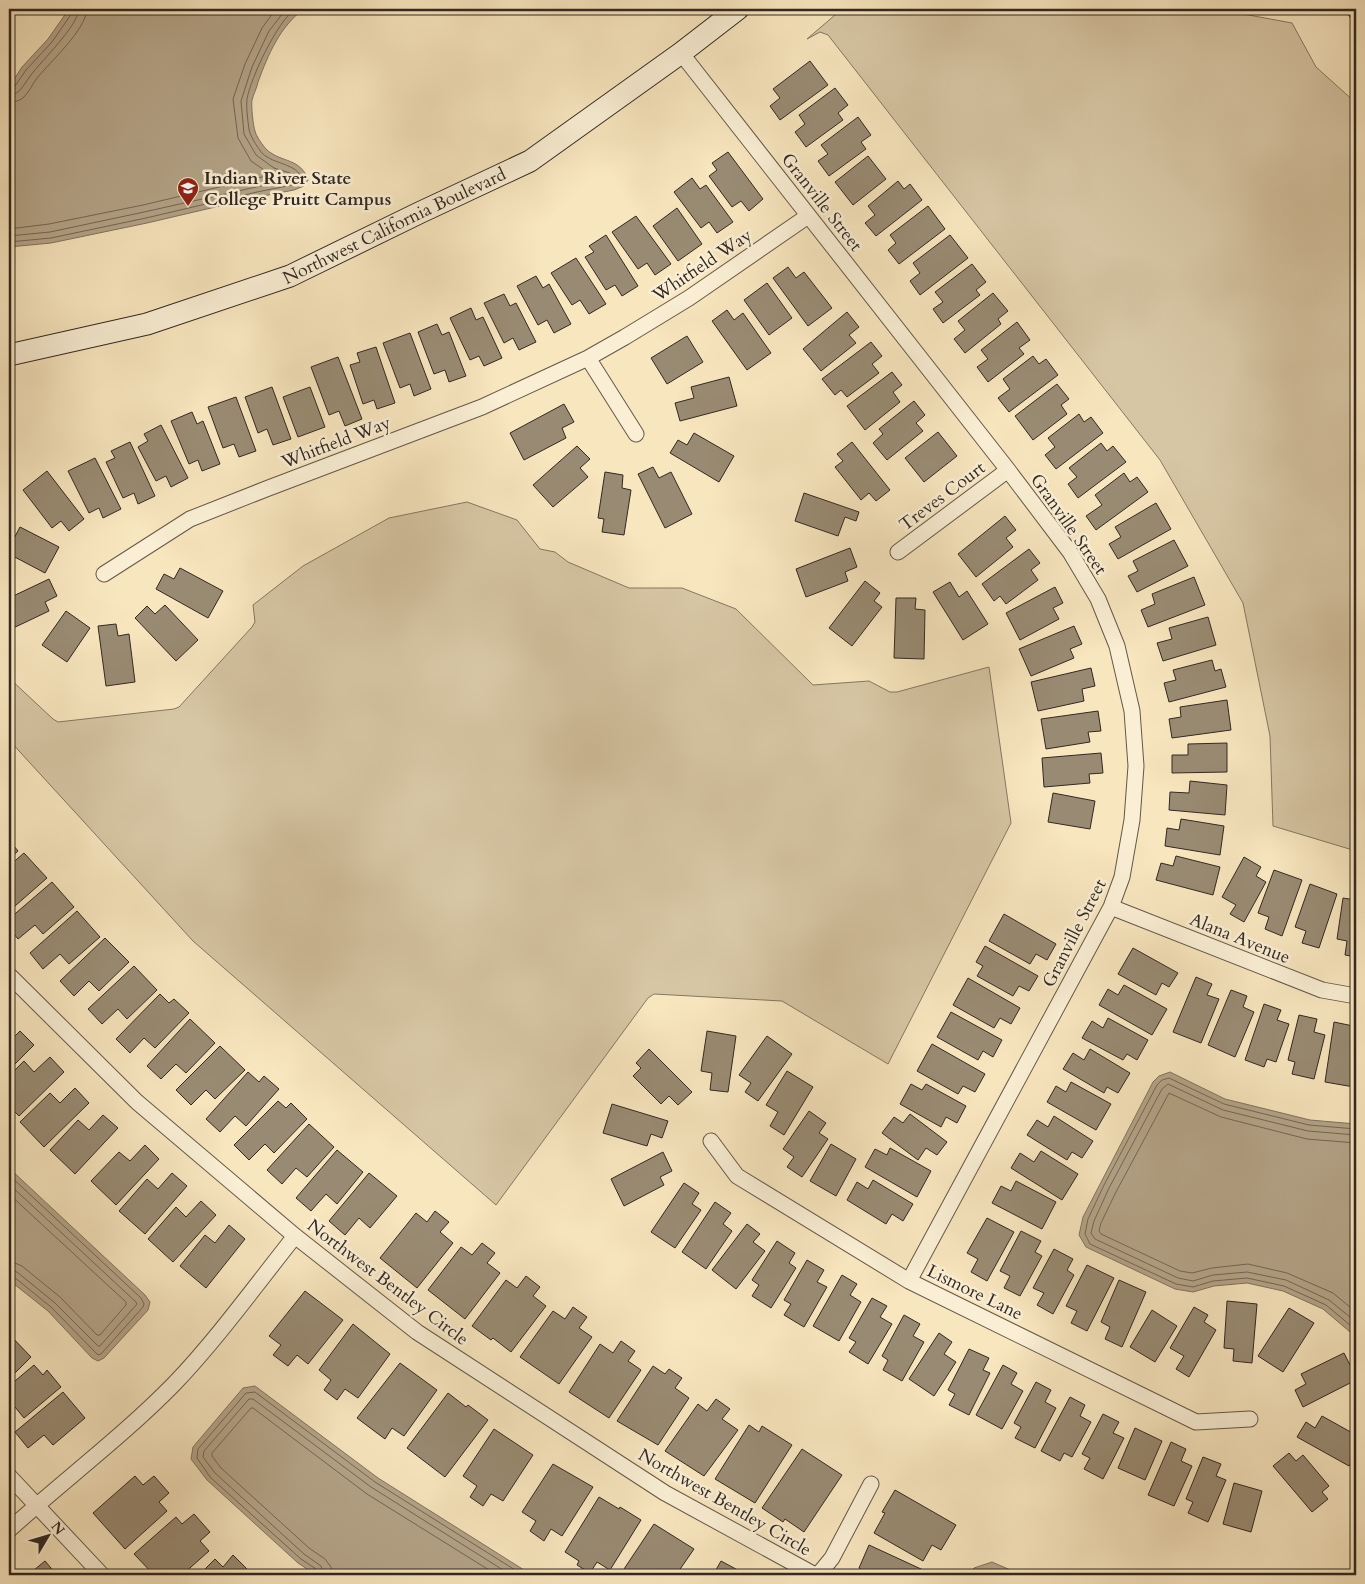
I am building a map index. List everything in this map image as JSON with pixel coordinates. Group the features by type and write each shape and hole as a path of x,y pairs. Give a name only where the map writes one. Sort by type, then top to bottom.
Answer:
{"street":[{"name":"Northwest California Boulevard","path":"9,355 147,324 290,276 530,161 681,53 738,9"},
{"name":"Granville Street","path":"681,53 1008,470 1070,552 1098,599 1116,646 1132,711 1136,766 1132,820 1122,877 1111,907 909,1281"},
{"name":"Whitfield Way","path":"104,574 190,520 482,407 588,358 689,298 808,216"},
{"path":"588,358 636,434"},
{"name":"Treves Court","path":"898,552 1008,470"},
{"name":"Alana Avenue","path":"1111,907 1322,990 1356,996"},
{"name":"Northwest Bentley Circle","path":"9,976 137,1102 295,1236 417,1332 664,1493 816,1575 832,1558 871,1484"},
{"name":"Lismore Lane","path":"711,1141 737,1176 909,1281 1196,1422 1250,1419"},
{"path":"9,1530 116,1438 174,1383 211,1341 295,1236"},
{"path":"9,1476 102,1575"}],"shaded area":[{"path":"842,9 1216,9 1292,23 1316,67 1356,103 1356,851 1273,826 1270,736 1243,603 1160,460 828,35 820,32 807,39"},
{"path":"467,502 517,520 540,549 555,552 568,562 629,588 682,588 736,609 813,685 869,681 890,692 897,692 989,667 1011,823 888,1064 782,1001 654,994 648,998 496,1205 193,941 9,740 9,678 58,722 174,709 179,707 252,627 255,622 253,605 303,566 389,518"}],"water":[{"path":"69,9 304,9 288,24 271,52 253,98 252,115 254,128 260,141 273,154 301,168 308,180 304,186 294,190 51,243 9,247 9,87 22,67 48,39"},
{"path":"1170,1072 1225,1099 1310,1120 1356,1124 1356,1337 1323,1309 1283,1291 1247,1283 1214,1286 1193,1292 1175,1289 1086,1247 1079,1235 1083,1217 1153,1082 1159,1076"},
{"path":"9,1168 145,1295 150,1302 148,1310 104,1358 98,1361 92,1358 48,1311 9,1280"},
{"path":"255,1386 378,1478 532,1575 316,1575 298,1563 207,1480 191,1459 193,1447 243,1388"},
{"path":"992,1562 1022,1575 970,1575 974,1568"}],"building":[{"path":"1356,9 1356,26 1348,14"},
{"path":"810,61 828,85 780,120 770,106 780,98 773,89"},
{"path":"835,88 848,105 838,113 843,120 806,147 795,132 805,124 799,115"},
{"path":"858,117 871,135 861,142 866,149 829,176 818,161 828,154 821,145"},
{"path":"728,152 763,199 749,211 741,201 732,207 709,176 717,170 712,163"},
{"path":"868,156 886,179 853,205 835,182"},
{"path":"692,178 700,189 706,185 733,222 717,233 709,222 701,228 674,192"},
{"path":"898,181 904,189 910,184 922,200 876,236 865,223 875,215 868,206"},
{"path":"928,206 945,229 899,264 888,250 896,243 890,235"},
{"path":"677,208 702,244 678,261 653,226"},
{"path":"636,216 671,264 655,275 647,263 638,269 612,232"},
{"path":"606,235 638,286 622,296 615,285 606,290 585,257 594,252 589,246"},
{"path":"950,235 968,258 920,295 910,281 920,273 913,263"},
{"path":"576,258 606,304 589,314 580,300 572,305 551,273"},
{"path":"972,264 986,282 976,290 980,295 943,323 933,309 943,302 935,292"},
{"path":"788,267 796,278 804,272 832,308 808,326 773,278"},
{"path":"536,276 543,288 549,284 571,324 554,333 547,320 538,325 517,286"},
{"path":"767,283 792,318 769,335 744,300"},
{"path":"993,293 1008,311 998,319 1001,324 965,353 954,339 965,330 958,321"},
{"path":"504,294 510,306 516,303 536,342 519,350 513,338 504,343 484,303"},
{"path":"471,308 476,320 483,317 502,358 484,366 479,356 470,360 450,318"},
{"path":"727,310 734,320 743,313 771,353 747,370 712,321"},
{"path":"847,312 859,327 849,335 856,343 821,371 803,349"},
{"path":"1017,322 1030,340 1019,348 1024,354 988,382 977,367 988,359 981,350"},
{"path":"437,324 442,335 449,332 466,376 449,382 445,370 434,374 418,332"},
{"path":"410,333 431,389 414,396 410,384 400,388 383,343"},
{"path":"687,336 703,362 667,384 651,358"},
{"path":"871,342 882,356 872,364 879,373 847,397 841,390 835,395 822,379"},
{"path":"376,347 395,403 377,409 374,400 363,404 350,365 360,362 357,353"},
{"path":"1033,356 1039,364 1046,359 1058,375 1009,412 998,398 1010,389 1003,379"},
{"path":"338,357 362,419 345,426 339,411 329,415 311,367"},
{"path":"892,372 902,385 893,392 900,402 865,430 847,406"},
{"path":"729,377 737,406 680,421 675,403 694,398 691,387"},
{"path":"1057,384 1069,399 1061,405 1067,414 1033,440 1015,416"},
{"path":"272,387 291,439 273,445 267,429 258,433 245,397"},
{"path":"310,387 325,427 298,437 283,397"},
{"path":"236,397 256,451 239,457 234,444 223,448 208,407"},
{"path":"914,401 925,415 916,423 923,431 887,460 873,443 883,434 879,429"},
{"path":"564,404 574,422 562,428 566,438 524,460 510,433"},
{"path":"192,412 197,424 203,421 220,464 202,471 198,460 189,464 171,421"},
{"path":"1079,414 1084,422 1091,417 1103,433 1056,469 1045,455 1055,447 1048,438"},
{"path":"161,425 188,478 171,487 166,476 156,481 138,447 148,441 144,434"},
{"path":"938,432 957,456 924,482 905,458"},
{"path":"694,433 734,456 719,482 670,453 678,440 687,445"},
{"path":"130,442 155,496 138,504 134,493 123,498 106,462 115,458 111,451"},
{"path":"852,442 890,490 876,501 869,493 861,500 835,467 843,461 837,454"},
{"path":"1101,443 1107,451 1113,446 1126,462 1078,498 1068,484 1077,477 1069,468"},
{"path":"577,446 590,459 580,468 588,477 553,507 533,485"},
{"path":"95,458 121,509 103,518 99,508 89,513 68,471"},
{"path":"653,467 659,478 671,472 692,514 665,528 638,474"},
{"path":"47,471 84,519 69,531 61,521 52,528 23,490"},
{"path":"605,472 623,475 622,488 631,490 624,535 602,532 604,519 598,518"},
{"path":"1124,473 1130,482 1137,477 1148,492 1096,530 1086,516 1102,505 1095,495"},
{"path":"804,493 859,512 856,521 845,517 838,536 795,521"},
{"path":"1156,503 1171,529 1118,559 1109,544 1121,537 1115,527"},
{"path":"1005,516 1016,530 1006,538 1013,547 976,577 958,554"},
{"path":"20,527 59,547 45,573 9,554 9,548"},
{"path":"1174,540 1188,566 1137,592 1128,576 1138,571 1133,561"},
{"path":"850,548 857,567 845,572 848,581 806,597 796,569"},
{"path":"1029,549 1040,563 1031,570 1038,580 1006,604 1000,596 994,601 982,584"},
{"path":"180,568 223,591 208,618 156,589 164,574 174,579"},
{"path":"1194,577 1205,605 1148,627 1141,610 1155,604 1152,594"},
{"path":"49,579 57,596 45,602 49,611 9,630 9,598"},
{"path":"865,581 880,593 874,601 882,607 852,646 829,628"},
{"path":"950,582 959,597 967,591 988,624 963,640 933,592"},
{"path":"1055,587 1063,603 1053,608 1059,619 1020,640 1006,613"},
{"path":"896,598 916,598 915,609 925,610 924,659 894,658"},
{"path":"165,605 198,640 176,661 135,618 147,606 155,614"},
{"path":"66,611 90,628 67,662 42,645"},
{"path":"1208,617 1216,645 1163,661 1157,643 1172,639 1169,628"},
{"path":"116,624 118,636 129,634 135,682 106,686 98,626"},
{"path":"1074,626 1082,644 1070,649 1074,658 1031,676 1019,649"},
{"path":"1212,660 1215,671 1221,669 1226,687 1169,702 1164,683 1176,680 1173,670"},
{"path":"1091,668 1095,686 1082,689 1084,701 1038,711 1031,682"},
{"path":"1227,700 1231,730 1172,738 1169,719 1181,717 1180,707"},
{"path":"1098,711 1101,731 1088,732 1090,742 1046,749 1041,719"},
{"path":"1227,743 1227,772 1172,773 1172,755 1188,755 1188,744"},
{"path":"1101,753 1103,773 1089,774 1090,783 1044,787 1042,758"},
{"path":"1190,781 1227,785 1225,815 1169,810 1170,792 1189,793"},
{"path":"1053,793 1095,801 1090,829 1048,822"},
{"path":"1181,819 1224,826 1220,855 1165,846 1167,828 1179,830"},
{"path":"9,840 18,851 9,859"},
{"path":"24,853 47,878 15,906 9,898 9,866"},
{"path":"1176,856 1220,867 1213,895 1156,880 1161,863 1173,866"},
{"path":"1244,857 1261,867 1256,876 1266,882 1244,922 1230,914 1236,905 1222,897"},
{"path":"1274,870 1302,880 1282,936 1265,929 1269,917 1258,913"},
{"path":"52,882 74,907 43,934 35,925 18,939 9,928 9,919"},
{"path":"1310,884 1337,894 1319,948 1302,943 1306,931 1295,927"},
{"path":"1343,898 1356,900 1356,957 1345,955 1347,941 1337,939"},
{"path":"77,911 100,937 69,964 60,954 43,969 30,953"},
{"path":"1004,914 1056,944 1047,960 1036,954 1030,964 989,941"},
{"path":"105,938 129,962 99,991 89,981 74,996 60,981"},
{"path":"985,946 1038,976 1029,991 1019,986 1013,996 977,976 983,966 976,962"},
{"path":"1133,948 1178,973 1169,987 1162,983 1156,995 1118,974"},
{"path":"134,966 157,990 127,1019 118,1009 102,1024 88,1009"},
{"path":"1196,977 1212,984 1207,995 1219,999 1201,1043 1173,1032"},
{"path":"968,978 1020,1008 1011,1024 1000,1018 994,1028 953,1005"},
{"path":"1124,985 1167,1009 1152,1035 1099,1005 1108,989 1118,995"},
{"path":"1231,990 1247,996 1243,1007 1254,1012 1235,1057 1208,1045"},
{"path":"160,994 169,1003 174,999 189,1013 155,1048 144,1038 130,1053 116,1039"},
{"path":"1264,1004 1281,1010 1277,1020 1289,1024 1276,1062 1267,1059 1264,1067 1245,1060"},
{"path":"951,1012 1002,1040 993,1057 983,1051 978,1060 937,1037"},
{"path":"1299,1015 1317,1019 1314,1032 1325,1035 1314,1079 1292,1074 1295,1062 1288,1060"},
{"path":"1108,1018 1148,1040 1137,1060 1127,1054 1123,1060 1082,1038 1092,1021 1103,1028"},
{"path":"190,1019 215,1043 186,1073 176,1064 161,1079 147,1066"},
{"path":"1334,1022 1353,1026 1351,1040 1356,1041 1354,1087 1325,1082"},
{"path":"20,1031 34,1045 9,1070 9,1042"},
{"path":"707,1031 736,1036 728,1092 710,1090 712,1073 701,1071"},
{"path":"767,1036 792,1054 758,1101 745,1092 751,1083 739,1075"},
{"path":"932,1044 985,1074 975,1092 963,1086 958,1094 917,1071"},
{"path":"220,1046 245,1070 215,1099 206,1090 191,1105 176,1090"},
{"path":"649,1049 692,1092 678,1105 669,1096 661,1104 633,1076 641,1068 636,1063"},
{"path":"1090,1049 1130,1073 1118,1093 1107,1087 1104,1093 1063,1069 1073,1053 1084,1060"},
{"path":"50,1057 64,1072 19,1116 9,1106 9,1076 24,1061 34,1072"},
{"path":"787,1071 813,1087 784,1135 770,1126 778,1112 766,1105"},
{"path":"248,1072 259,1082 264,1076 279,1089 246,1126 235,1116 220,1132 206,1119"},
{"path":"1071,1082 1111,1104 1096,1130 1047,1102 1056,1086 1066,1092"},
{"path":"911,1084 922,1090 926,1084 966,1106 957,1123 946,1117 941,1127 900,1104"},
{"path":"75,1088 89,1103 44,1147 20,1122 50,1093 60,1103"},
{"path":"278,1101 286,1108 291,1103 307,1119 274,1153 265,1144 249,1160 234,1145"},
{"path":"612,1104 668,1121 662,1138 651,1134 647,1146 603,1133"},
{"path":"809,1111 826,1123 819,1133 828,1139 802,1177 787,1167 794,1157 783,1149"},
{"path":"910,1114 947,1142 937,1155 926,1148 918,1160 882,1133 894,1117 903,1123"},
{"path":"103,1115 118,1128 75,1174 50,1150 78,1120 89,1130"},
{"path":"1054,1116 1093,1141 1082,1158 1072,1152 1067,1160 1027,1135 1037,1120 1048,1127"},
{"path":"309,1124 334,1147 307,1177 296,1168 282,1184 267,1170"},
{"path":"831,1144 856,1159 836,1196 810,1181"},
{"path":"145,1145 159,1159 116,1205 91,1181 119,1152 130,1161"},
{"path":"890,1148 931,1171 917,1197 865,1167 875,1149 887,1155"},
{"path":"337,1150 363,1172 337,1204 326,1194 311,1211 296,1198"},
{"path":"1041,1151 1078,1174 1062,1200 1011,1168 1020,1153 1034,1162"},
{"path":"663,1152 672,1171 660,1177 664,1185 624,1206 611,1179"},
{"path":"172,1173 187,1186 145,1234 119,1211 147,1179 158,1189"},
{"path":"369,1173 397,1196 370,1228 359,1218 345,1235 329,1221"},
{"path":"873,1180 913,1204 903,1221 892,1214 886,1224 847,1200 857,1182 868,1189"},
{"path":"1016,1181 1056,1202 1042,1229 992,1203 1001,1186 1011,1191"},
{"path":"684,1183 699,1193 692,1204 701,1210 675,1248 651,1232"},
{"path":"201,1201 216,1215 173,1262 148,1239 176,1207 186,1217"},
{"path":"715,1202 731,1213 723,1224 732,1231 706,1269 682,1252"},
{"path":"435,1211 449,1222 440,1232 453,1243 417,1288 380,1258 416,1213 427,1222"},
{"path":"987,1218 1014,1232 987,1281 971,1272 978,1259 967,1253"},
{"path":"747,1224 760,1234 753,1242 765,1251 736,1289 712,1270"},
{"path":"229,1225 245,1239 206,1288 180,1266 205,1235 215,1243"},
{"path":"1021,1231 1041,1241 1035,1252 1042,1256 1020,1296 1004,1288 1010,1276 1000,1271"},
{"path":"777,1241 795,1253 789,1263 796,1268 771,1308 752,1296 759,1285 752,1280"},
{"path":"482,1243 495,1253 487,1263 500,1273 465,1319 428,1290 461,1247 472,1255"},
{"path":"1054,1249 1073,1259 1067,1270 1074,1275 1053,1314 1037,1305 1044,1293 1033,1288"},
{"path":"807,1260 824,1270 817,1282 827,1287 804,1327 784,1315 791,1304 784,1300"},
{"path":"1087,1265 1114,1278 1087,1331 1071,1323 1077,1311 1066,1306"},
{"path":"842,1275 857,1284 850,1295 861,1302 839,1341 813,1326"},
{"path":"526,1276 540,1287 533,1296 546,1306 511,1352 493,1338 491,1340 472,1326 506,1280 517,1288"},
{"path":"1119,1280 1146,1292 1122,1347 1105,1339 1110,1327 1101,1322"},
{"path":"305,1291 343,1320 308,1364 297,1355 288,1366 273,1355 281,1345 269,1336"},
{"path":"872,1298 887,1306 880,1317 892,1324 868,1364 849,1352 856,1342 849,1338"},
{"path":"1227,1301 1257,1304 1252,1363 1233,1361 1234,1349 1224,1348"},
{"path":"573,1307 587,1317 579,1328 592,1337 559,1384 520,1357 553,1311 565,1319"},
{"path":"1194,1307 1208,1315 1204,1322 1216,1330 1189,1377 1176,1369 1184,1356 1170,1348"},
{"path":"1289,1308 1314,1323 1283,1372 1258,1356"},
{"path":"1152,1310 1177,1326 1155,1362 1130,1347"},
{"path":"904,1315 920,1324 913,1336 924,1342 902,1381 883,1370 888,1360 882,1356"},
{"path":"353,1324 390,1354 358,1398 345,1389 337,1400 324,1390 331,1380 319,1370"},
{"path":"939,1333 952,1342 944,1354 956,1362 934,1396 909,1379"},
{"path":"9,1334 31,1357 9,1379"},
{"path":"621,1341 635,1351 628,1361 641,1370 609,1418 569,1392 600,1344 613,1353"},
{"path":"969,1349 989,1358 983,1370 990,1373 969,1415 949,1405 955,1394 948,1390"},
{"path":"1344,1353 1356,1380 1303,1407 1295,1390 1306,1384 1301,1374"},
{"path":"400,1363 437,1390 404,1436 392,1428 385,1439 357,1418"},
{"path":"34,1365 43,1375 47,1370 61,1387 24,1418 15,1407 9,1412 9,1386"},
{"path":"1003,1365 1017,1373 1011,1384 1023,1391 1002,1429 976,1415"},
{"path":"653,1366 665,1374 669,1369 682,1378 675,1388 689,1398 658,1445 617,1421"},
{"path":"1036,1382 1051,1390 1045,1402 1056,1408 1035,1448 1015,1438 1021,1427 1014,1423"},
{"path":"63,1392 85,1418 53,1445 44,1435 28,1448 15,1432"},
{"path":"448,1393 466,1407 468,1405 488,1420 445,1477 407,1448"},
{"path":"1070,1397 1085,1405 1080,1416 1091,1422 1072,1457 1064,1453 1060,1461 1041,1451"},
{"path":"716,1399 730,1409 722,1419 738,1430 704,1476 665,1451 698,1404 707,1411"},
{"path":"1103,1414 1119,1422 1113,1433 1124,1438 1103,1479 1084,1469 1090,1458 1082,1454"},
{"path":"1322,1416 1356,1435 1356,1454 1349,1466 1297,1437 1306,1422 1315,1428"},
{"path":"749,1425 759,1432 762,1426 792,1445 755,1503 715,1479"},
{"path":"1135,1428 1162,1441 1145,1480 1118,1468"},
{"path":"494,1429 533,1455 503,1501 491,1494 483,1506 470,1497 477,1486 463,1476"},
{"path":"1171,1442 1186,1449 1181,1461 1192,1466 1174,1506 1148,1495"},
{"path":"802,1449 842,1475 804,1532 785,1519 783,1522 762,1508"},
{"path":"1289,1453 1296,1461 1303,1455 1329,1486 1322,1492 1328,1499 1312,1512 1273,1466"},
{"path":"1203,1457 1221,1464 1216,1476 1226,1480 1208,1522 1188,1513 1193,1502 1186,1499"},
{"path":"553,1464 593,1487 562,1536 551,1529 544,1541 530,1531 536,1521 522,1512"},
{"path":"135,1476 143,1485 154,1476 169,1493 159,1502 167,1511 125,1549 93,1513"},
{"path":"1234,1483 1262,1491 1251,1532 1223,1524"},
{"path":"895,1490 956,1525 941,1550 932,1545 923,1561 874,1533 885,1513 882,1512"},
{"path":"599,1497 641,1520 610,1570 597,1562 590,1573 577,1565 579,1561 565,1552"},
{"path":"194,1514 210,1532 200,1541 209,1551 182,1575 154,1575 134,1554 176,1517 182,1524"},
{"path":"654,1524 694,1549 676,1575 626,1575 622,1572"},
{"path":"869,1545 934,1575 857,1575"},
{"path":"233,1555 250,1572 246,1575 199,1575 215,1559 223,1567"},
{"path":"45,1561 57,1575 28,1575"},
{"path":"721,1561 747,1575 713,1575"}],"place":[{"name":"Indian River State College Pruitt Campus","path":"188,207"}]}
